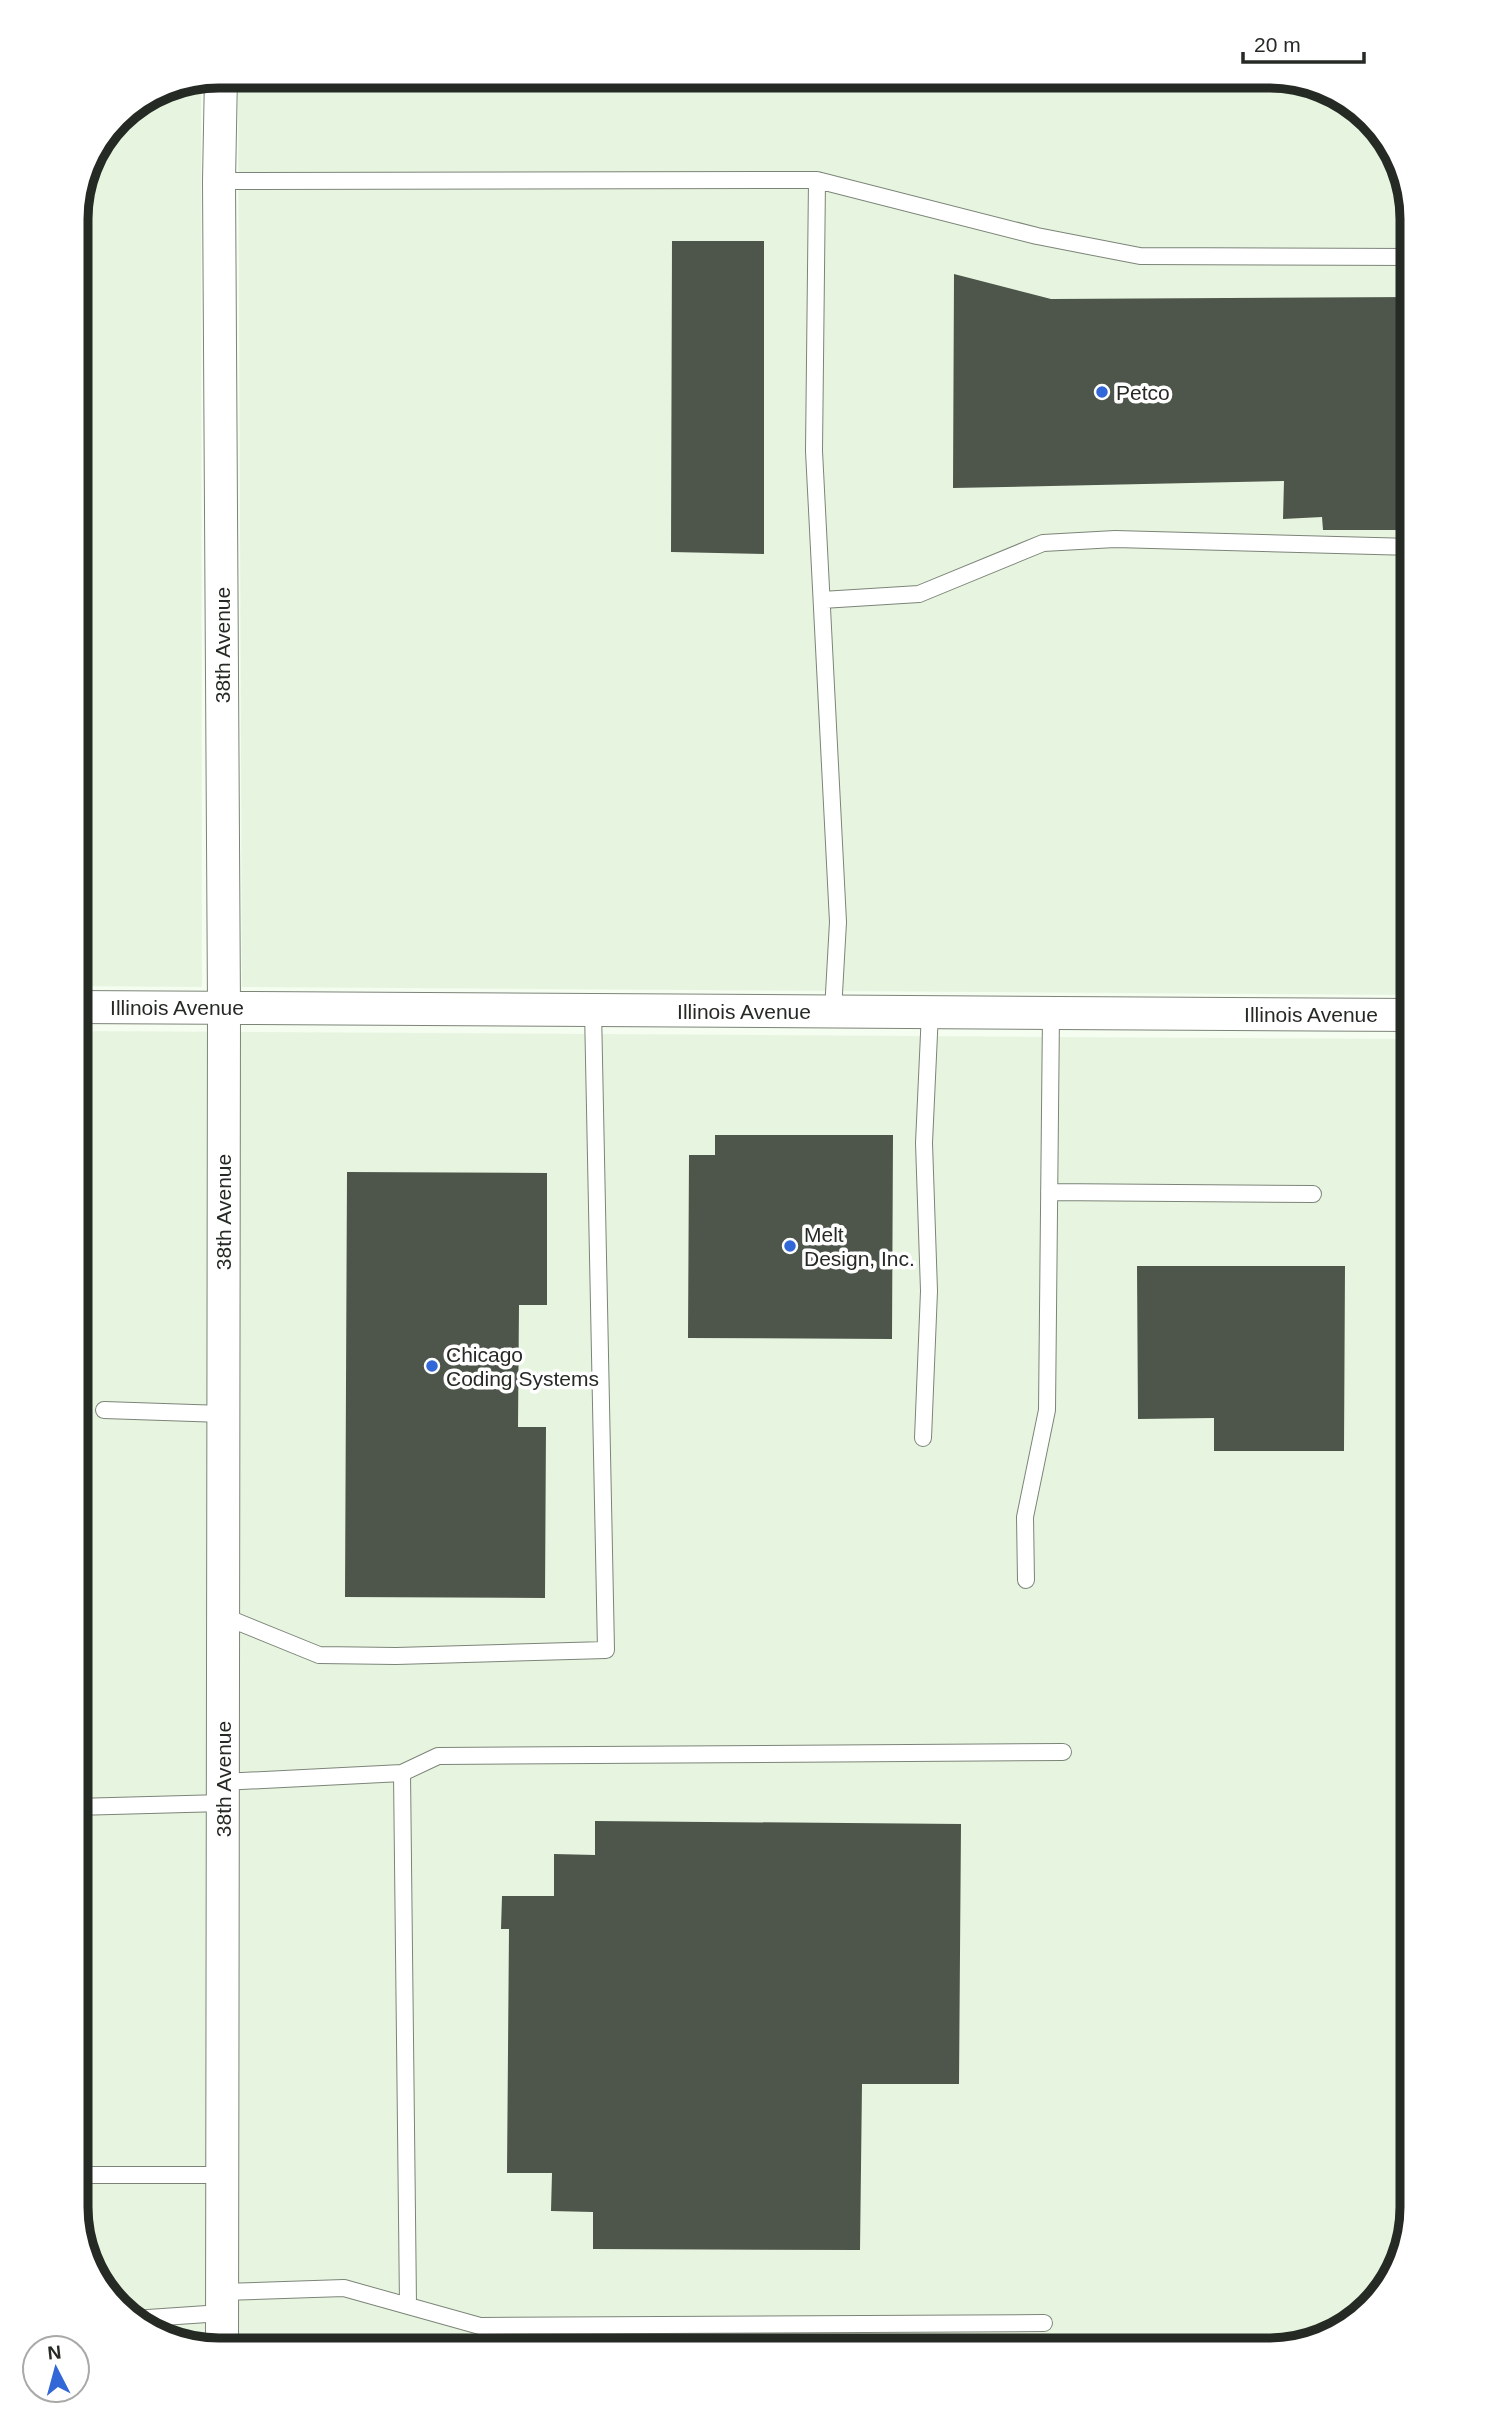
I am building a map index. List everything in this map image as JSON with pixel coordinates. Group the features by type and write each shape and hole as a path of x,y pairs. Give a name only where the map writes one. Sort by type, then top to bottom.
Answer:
{"street":[{"name":"38th Avenue","path":"221,88 224,1007 222,2337"},
{"name":"Illinois Avenue","path":"88,1006 1400,1015"}],"lane":[{"path":"817,180 814,451 838,922 833,1012"},
{"path":"219,181 817,180 1037,236 1140,256 1400,257"},
{"path":"822,600 919,594 1044,543 1115,538 1400,547"},
{"path":"223,1616 319,1655 396,1656 606,1650 593,1010"},
{"path":"923,1438 929,1291 924,1143 929,1012"},
{"path":"1026,1580 1025,1517 1047,1410 1051,1013"},
{"path":"1049,1192 1313,1194"},
{"path":"104,1410 223,1414"},
{"path":"88,1806 401,1773 438,1756 1063,1752"},
{"path":"401,1773 408,2305"},
{"path":"88,2175 222,2175"},
{"path":"148,2316 222,2302 344,2288 480,2326 1044,2323"}],"shaded area":[{"path":"238,88 1278,88 1311,94 1327,101 1356,120 1368,132 1394,177 1400,210 1400,995 242,987"},
{"path":"201,89 202,987 88,986 89,202 97,169 105,153 126,126 153,105 169,97"},
{"path":"88,1031 1400,1039 1400,2206 1391,2256 1383,2272 1362,2299 1319,2328 1269,2338 210,2337 177,2331 132,2305 120,2293 101,2264 90,2232 88,2206"}],"building":[{"path":"672,241 764,241 764,554 671,552"},
{"path":"954,274 1051,299 1400,297 1400,530 1323,530 1322,517 1283,519 1284,481 953,488"},
{"name":"Melt Design, Inc.","path":"715,1135 893,1135 892,1339 688,1338 689,1155 715,1155"},
{"name":"Chicago Coding Systems","path":"347,1172 547,1173 547,1305 519,1305 518,1427 546,1427 545,1598 345,1597"},
{"path":"1137,1266 1345,1266 1344,1451 1214,1451 1214,1418 1138,1419"},
{"path":"595,1821 961,1824 959,2084 862,2084 860,2250 593,2249 593,2212 551,2211 552,2173 507,2173 509,1929 501,1929 502,1896 554,1896 554,1854 595,1855"}],"place":[{"name":"Petco","path":"1102,392"},
{"name":"Melt Design, Inc.","path":"790,1246"},
{"name":"Chicago Coding Systems","path":"432,1366"}]}
